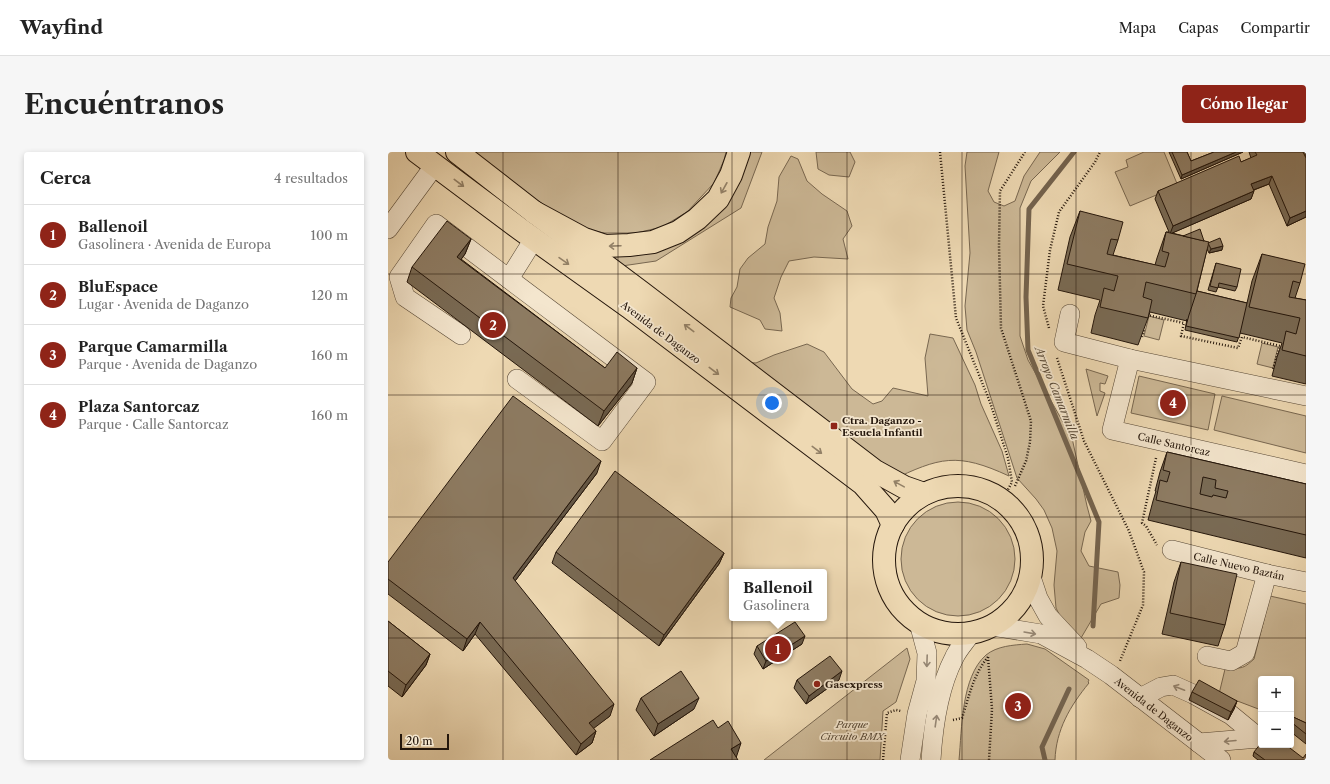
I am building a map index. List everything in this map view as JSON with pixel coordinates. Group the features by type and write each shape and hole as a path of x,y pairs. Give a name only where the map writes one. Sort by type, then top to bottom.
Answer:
{"main road":[{"name":"Avenida de Daganzo","path":"417,152 629,307 863,484 886,510 892,525"},
{"name":"Avenida de Daganzo","path":"457,152 875,471 904,487 924,494"},
{"path":"534,212 584,239 605,246 654,242 678,232 697,219 718,199 731,175 739,152"},
{"path":"947,486 972,487 994,494 1009,493 1013,510 1027,530 1033,553 1030,578 1022,597 1009,614 992,626 971,633 953,633 935,630 919,622 902,608 890,589 884,568 885,546 892,525 911,502 924,494 947,486"}],"street":[{"path":"388,229 435,165"},
{"path":"461,335 405,297 399,277 436,224 646,382 602,441 517,379"},
{"path":"509,279 534,239"},
{"path":"1070,314 1064,342 1130,359 1306,396"},
{"name":"Calle Santorcaz","path":"1130,359 1112,430 1306,474"},
{"name":"Calle Nuevo Baztán","path":"1172,550 1267,574 1306,582"},
{"path":"1207,656 1231,660 1245,653 1267,574"},
{"name":"Avenida de Daganzo","path":"1030,578 1038,598 1048,616 1088,659"},
{"path":"910,760 917,714 926,681 927,653 919,622"},
{"name":"Avenida de Daganzo","path":"992,626 1042,634 1088,659 1221,760"},
{"path":"931,760 936,718 944,685 954,658 971,633"},
{"path":"1140,698 1161,687 1173,686 1193,694 1231,715 1258,737"},
{"path":"1199,743 1258,743"}],"path":[{"path":"940,152 956,318 990,402 1008,458 1012,482 1009,493"},
{"path":"1009,493 1027,455 1030,442 1031,421 1001,328 999,246 1000,191 1024,152"},
{"path":"1050,334 1043,306 1050,250 1059,212 1095,162 1100,152"},
{"path":"1145,322 1147,314 1184,324 1181,336 1238,348 1242,337 1280,346 1274,368"},
{"path":"1142,337 1144,330"},
{"path":"1056,354 1084,441 1129,531 1144,572 1143,605 1118,665"},
{"path":"1142,523 1156,458"},
{"path":"952,720 962,718 975,676 988,657 992,708 989,760"},
{"path":"883,760 887,713 896,710 908,712"}],"green space":[{"path":"475,152 726,152 714,183 687,212 662,227 636,233 605,233 581,229 541,208"},
{"path":"746,152 762,152 741,208 656,261 615,267 609,270 713,338 741,362 756,363 774,355 807,344 824,352 852,389 873,404 882,401 893,388 928,396 925,358 930,334 953,338 975,385 981,404 1002,451 1009,476 976,463 949,460 922,467 890,481 606,278 562,240 599,251 624,252 649,249 672,241 692,230 711,215 726,197 738,176"},
{"path":"816,152 850,152 855,162 849,177 829,175 818,169"},
{"path":"967,152 999,152 988,191 994,202 1004,206 1015,201 1024,176 1040,152 1060,152 1031,181 1020,208 1020,336 1028,360 1072,438 1091,521 1085,532 1081,551 1089,566 1118,572 1120,585 1119,598 1101,604 1081,638 1062,620 1056,608 1054,585 1057,551 1052,528 1044,510 1017,478 976,352 967,330 965,306 970,253 965,166"},
{"path":"1144,152 1164,152 1178,186 1130,206 1115,172 1128,167 1126,160"},
{"path":"791,156 798,159 807,181 822,194 847,211 852,226 843,239 848,259 814,257 789,261 781,277 774,298 780,313 782,331 765,329 760,320 730,307 731,298 737,287 740,269 748,258 765,244 768,227 777,201 779,177"},
{"path":"1149,316 1164,320 1159,340 1144,336"},
{"path":"1262,343 1278,347 1273,368 1257,364"},
{"path":"1086,369 1108,376 1105,384 1100,383 1100,391 1105,393 1097,416"},
{"path":"1139,376 1215,394 1208,430 1131,413"},
{"path":"1222,396 1306,416 1306,453 1214,430"},
{"path":"958,502 969,503 980,507 990,512 998,519 1005,527 1010,537 1014,548 1014,570 1010,581 1005,591 998,599 990,606 980,611 969,615 958,616 947,615 936,611 926,606 918,599 911,591 906,581 902,570 901,559 902,548 906,537 911,527 918,519 926,512 936,507 947,503"},
{"path":"1270,596 1306,604 1306,731 1294,725 1294,676 1258,676 1258,709 1219,694 1226,665 1241,668 1254,659"},
{"path":"1027,644 1045,649 1089,680 1089,683 1065,719 1058,739 1055,760 959,760 964,704 972,676 978,665 990,652 1000,648"},
{"name":"Parque Circuito BMX","path":"907,648 910,659 896,702 883,711 880,760 764,760"}],"building":[{"path":"1172,152 1187,152 1191,161 1214,152 1236,152 1182,175"},
{"path":"1255,152 1303,152 1306,158 1306,211 1290,218 1272,176 1251,184 1254,191 1173,226 1158,191 1239,156 1241,162 1257,155"},
{"path":"1080,211 1123,222 1118,240 1111,239 1107,254 1165,267 1169,253 1162,251 1166,232 1209,242 1196,294 1146,282 1143,297 1152,300 1148,318 1100,307 1104,288 1114,291 1118,276 1067,264"},
{"path":"447,221 471,239 457,257 605,368 617,352 637,368 604,411 412,267"},
{"path":"1200,229 1204,241 1183,236"},
{"path":"1220,238 1223,246 1211,249 1208,243"},
{"path":"1262,254 1305,264 1300,283 1293,281 1289,297 1306,300 1306,356 1282,350 1286,331 1296,334 1300,318 1249,307"},
{"path":"1216,263 1241,269 1237,287 1219,283 1218,288 1210,286"},
{"path":"1197,291 1247,303 1239,338 1186,326"},
{"path":"513,396 601,461 513,578 614,704 589,723 596,731 581,744 480,622 467,639 388,579 388,562"},
{"path":"1167,452 1306,484 1306,535 1156,500 1160,480 1167,482 1170,472 1163,470","holes":["1203,477 1216,480 1215,488 1228,491 1226,498 1200,494"]},
{"path":"615,471 724,553 664,635 556,552"},
{"path":"1181,562 1237,574 1225,625 1170,613"},
{"path":"388,621 430,654 406,685 388,671"},
{"path":"795,622 805,636 766,661 757,646"},
{"name":"Gasexpress","path":"830,656 842,671 809,696 797,680"},
{"path":"681,671 699,698 658,724 641,698"},
{"path":"1199,680 1237,701 1231,712 1192,692"},
{"path":"1294,717 1306,723 1306,734 1294,724"},
{"path":"713,720 718,728 728,721 741,743 731,749 738,760 650,760"},
{"path":"1258,747 1290,748 1303,758 1306,754 1306,760 1265,760 1254,752"}],"waterway":[{"name":"Arroyo Camarmilla","path":"1074,152 1029,209 1026,297 1028,350 1099,522 1093,626"},
{"name":"Arroyo Camarmilla","path":"1045,760 1042,747 1069,689"}],"place":[{"name":"BluEspace","path":"493,325"},
{"name":"Plaza Santorcaz","path":"1173,403"},
{"name":"Ctra. Daganzo - Escuela Infantil","path":"834,426"},
{"name":"Ballenoil","path":"778,649"},
{"name":"Gasexpress","path":"817,684"},
{"name":"Parque Camarmilla","path":"1018,706"}]}
